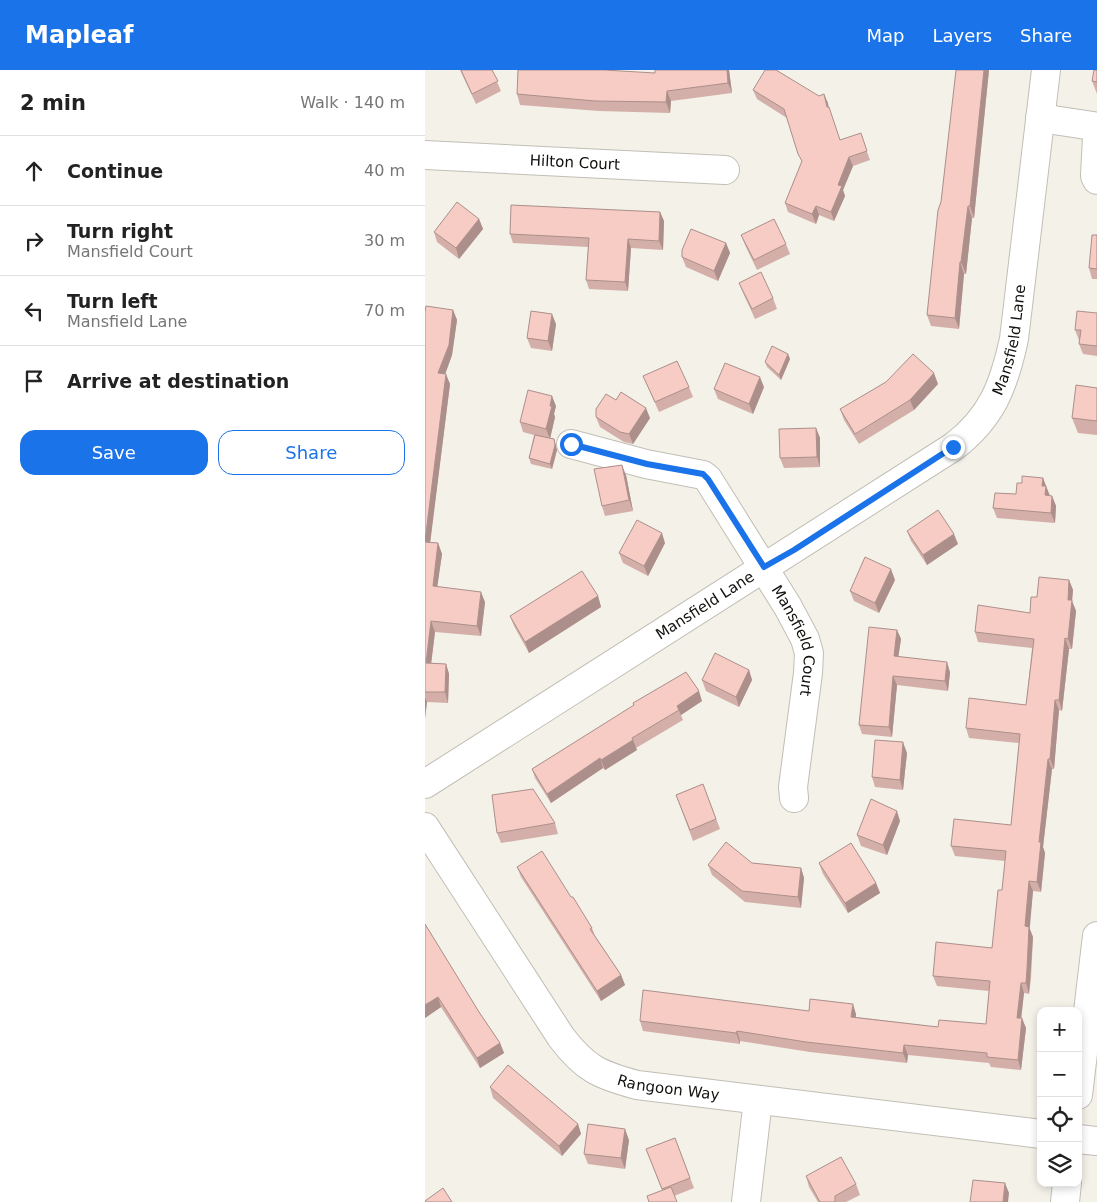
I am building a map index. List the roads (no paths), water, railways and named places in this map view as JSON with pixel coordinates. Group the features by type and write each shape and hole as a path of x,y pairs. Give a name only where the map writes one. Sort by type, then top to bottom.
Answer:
{"street":[{"name":"Mansfield Lane","path":"425,784 953,447 966,438 980,422 992,405 1008,369 1014,339 1046,70"},
{"path":"1040,118 1093,126 1097,137 1095,176 1097,180"},
{"name":"Hilton Court","path":"425,154 725,170"},
{"name":"Mansfield Court","path":"571,444 647,464 703,474 764,567 805,639 809,653 793,787 794,798"},
{"name":"Rangoon Way","path":"425,827 561,1037 572,1051 591,1068 607,1077 637,1086 1037,1134"},
{"path":"1082,1062 1097,936"},
{"path":"746,1202 758,1100"},
{"path":"1082,1139 1097,1141"},
{"path":"1065,1202 1067,1187"}]}
